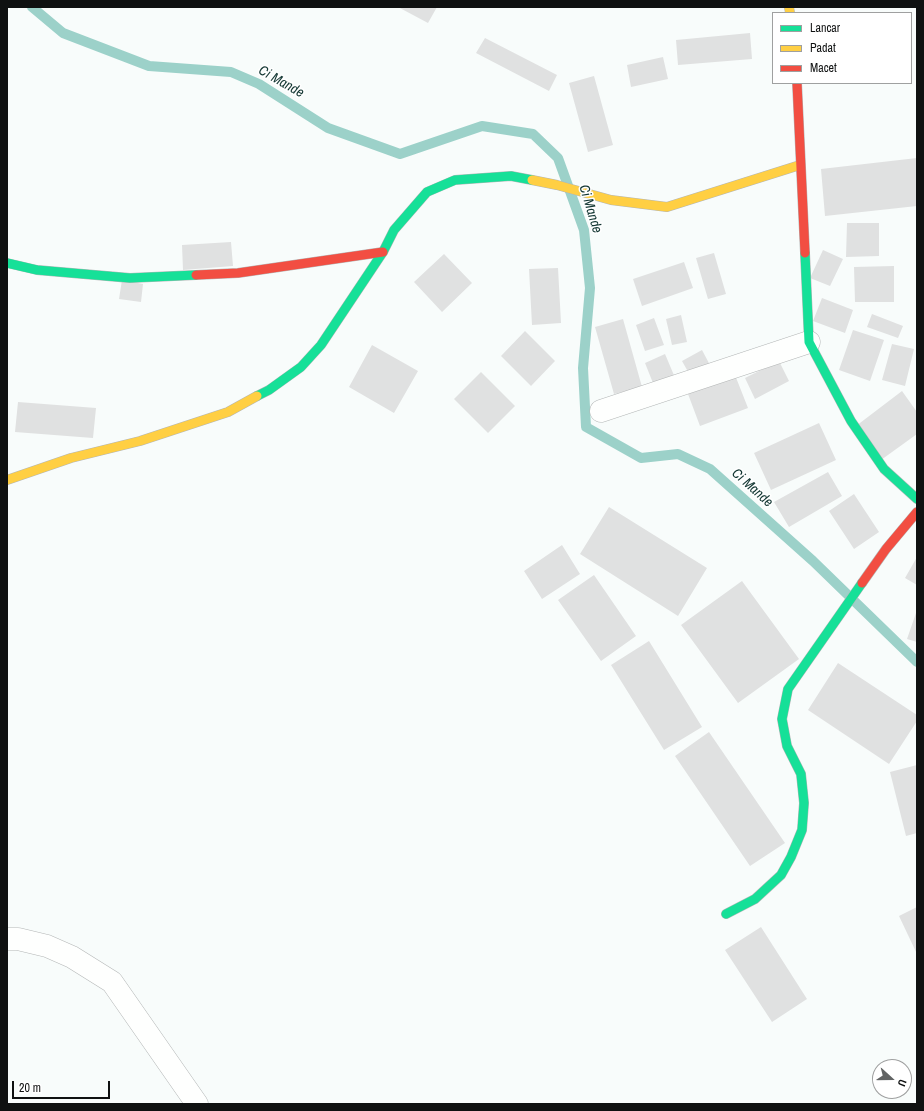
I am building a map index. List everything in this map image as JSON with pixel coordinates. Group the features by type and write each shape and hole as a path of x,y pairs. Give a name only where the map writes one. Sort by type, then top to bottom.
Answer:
{"street":[{"path":"797,84 809,342 851,422 884,469 917,499"},
{"path":"7,480 71,458 140,440 228,412 269,390 301,367 321,345 382,252 394,230 405,216 427,192 455,180 511,176 557,185 611,200 667,207 800,165"},
{"path":"7,263 37,270 130,278 238,273 382,252"},
{"path":"601,411 809,342"},
{"path":"726,914 755,899 781,875 791,857 802,830 804,804 801,774 787,746 782,719 788,689 886,549 917,512"},
{"path":"7,939 18,939 47,946 72,957 112,982 197,1104"}],"building":[{"path":"398,7 437,7 428,23"},
{"path":"750,33 752,59 678,65 676,40"},
{"path":"485,38 557,75 549,91 476,53"},
{"path":"663,57 668,79 631,87 627,65"},
{"path":"594,76 613,145 588,152 569,83"},
{"path":"917,158 917,206 825,216 821,169"},
{"path":"847,223 879,223 879,256 846,257"},
{"path":"231,242 233,266 183,270 182,245"},
{"path":"823,250 843,259 830,286 810,278"},
{"path":"714,253 726,294 708,299 696,258"},
{"path":"444,254 472,283 442,312 414,282"},
{"path":"684,262 693,288 642,306 633,279"},
{"path":"894,266 894,302 855,302 854,267"},
{"path":"558,268 561,323 532,325 529,269"},
{"path":"122,280 143,284 141,302 119,299"},
{"path":"822,298 853,310 845,333 813,321"},
{"path":"872,314 903,326 898,338 867,327"},
{"path":"681,315 687,342 672,345 666,319"},
{"path":"654,318 664,345 645,351 636,325"},
{"path":"623,319 642,387 614,394 595,327"},
{"path":"853,330 884,340 870,381 839,370"},
{"path":"525,331 555,361 531,386 501,356"},
{"path":"892,344 914,349 905,386 882,380"},
{"path":"372,345 418,371 394,413 349,387"},
{"path":"702,350 711,367 691,377 682,361"},
{"path":"665,354 676,380 655,388 645,363"},
{"path":"779,361 789,381 755,399 745,378"},
{"path":"481,372 515,406 488,433 454,399"},
{"path":"735,375 748,408 700,426 688,394"},
{"path":"902,391 917,412 917,434 881,460 856,426"},
{"path":"18,402 96,408 93,438 15,432"},
{"path":"819,423 836,460 771,490 754,453"},
{"path":"828,472 842,496 789,527 774,502"},
{"path":"854,494 879,532 854,549 829,511"},
{"path":"609,507 707,568 678,616 580,554"},
{"path":"562,545 580,574 542,599 524,571"},
{"path":"917,557 917,585 905,578"},
{"path":"594,575 636,636 601,661 558,600"},
{"path":"742,581 799,659 738,703 681,625"},
{"path":"916,613 917,614 917,642 907,639"},
{"path":"649,641 702,727 664,750 611,665"},
{"path":"838,663 917,715 917,721 889,764 808,710"},
{"path":"709,732 785,843 750,866 675,756"},
{"path":"917,765 917,833 906,836 890,772"},
{"path":"917,907 917,954 899,916"},
{"path":"761,927 807,999 772,1022 725,950"}],"waterway":[{"name":"Ci Mande","path":"32,7 63,33 149,66 231,72 259,84 328,128 400,154 482,126 533,134 558,158 584,230 590,288 583,368 586,427 641,458 678,454 710,469 813,561 917,662"}],"traffic: fast":[{"path":"257,396 269,390 301,367 321,345 383,252 394,230 427,192 455,180 511,176 532,180"},
{"path":"805,253 809,342 851,421 884,469 917,499"},
{"path":"7,263 37,270 130,278 196,275"},
{"path":"726,914 755,899 781,875 791,857 802,830 804,803 801,774 787,746 782,719 788,689 862,583"}],"traffic: slow":[{"path":"789,7 790,12"},
{"path":"532,180 557,185 611,200 667,207 800,165"},
{"path":"7,480 71,458 140,441 228,412 257,396"}],"traffic: jam":[{"path":"797,84 805,253"},
{"path":"196,275 238,273 383,252"},
{"path":"862,583 886,549 917,512"}]}
